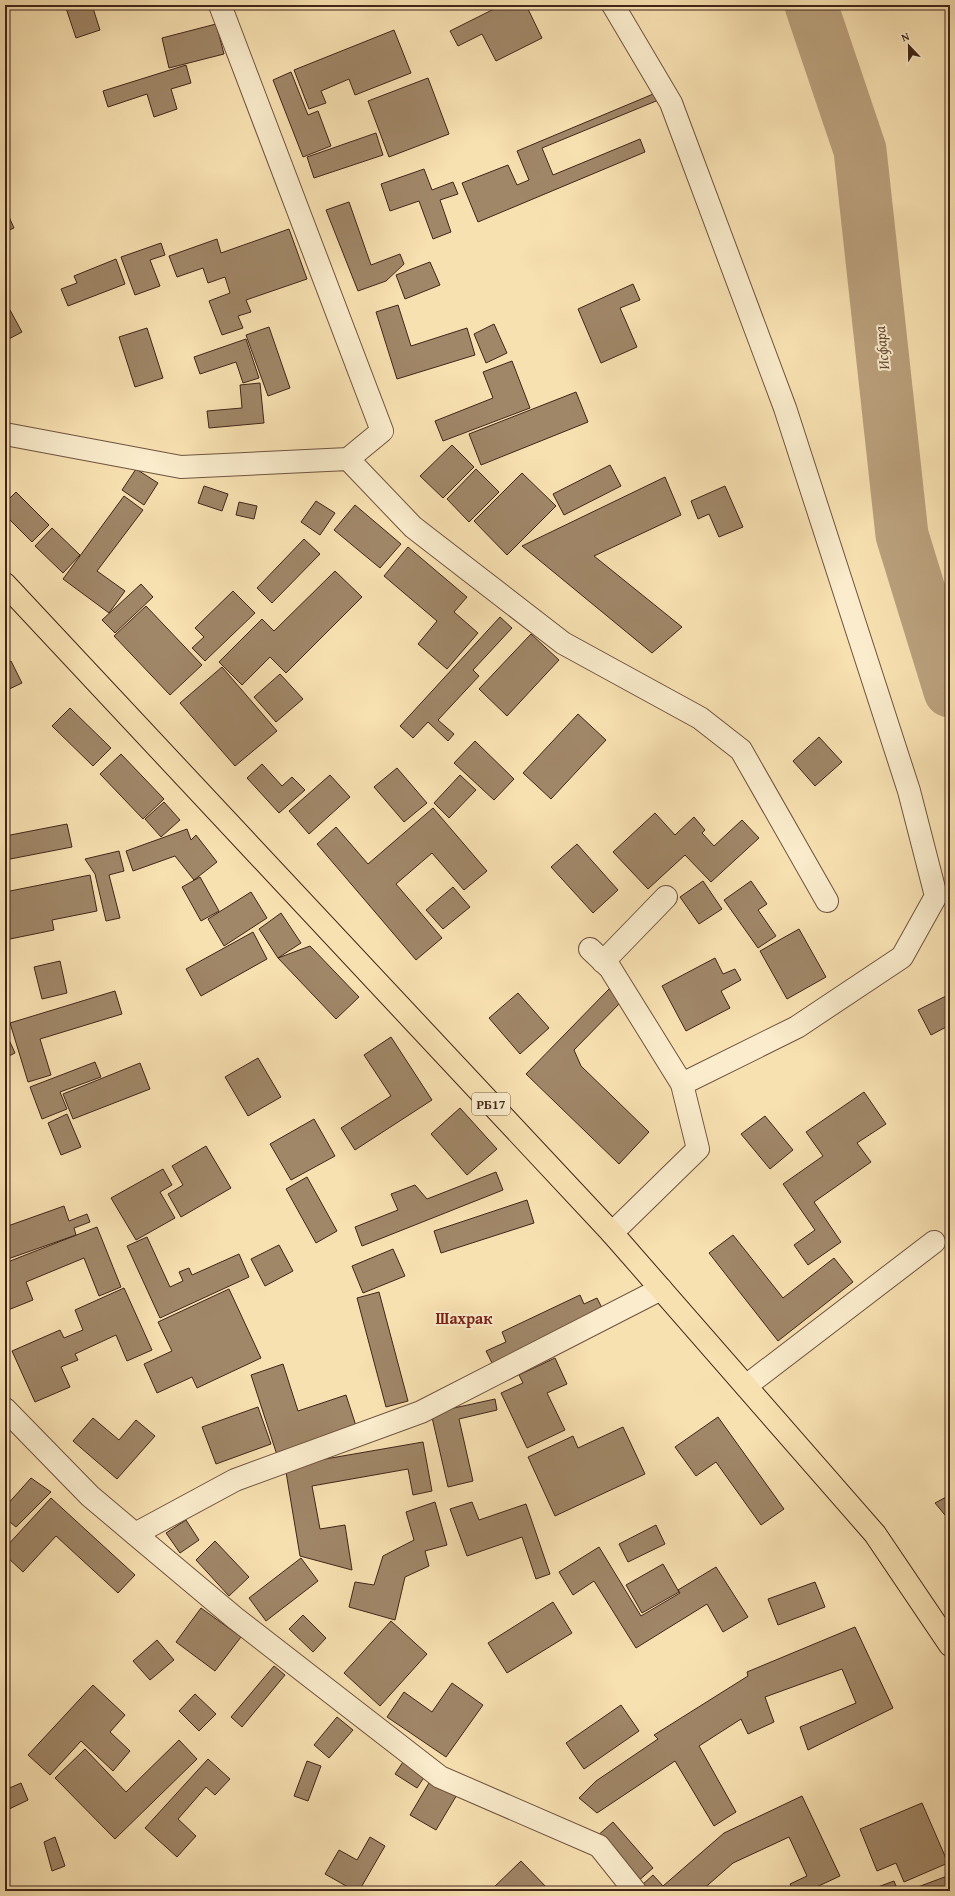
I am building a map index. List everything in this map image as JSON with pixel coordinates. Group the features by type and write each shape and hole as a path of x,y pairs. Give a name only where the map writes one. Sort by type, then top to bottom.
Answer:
{"main road":[{"name":"РБ17","path":"5,584 612,1234 661,1289 875,1534 950,1646"}],"street":[{"path":"5,434 181,467 348,459 382,431 220,5"},
{"path":"613,5 671,103 735,269 785,408 909,792 936,896 902,957 797,1027 682,1084"},
{"path":"348,459 413,527 563,643 700,718 741,750 827,901"},
{"path":"612,1234 698,1149 682,1084 610,968 597,956 666,897"},
{"path":"746,1386 934,1242"},
{"path":"135,1534 235,1480 421,1412 661,1289"},
{"path":"5,1409 90,1496 235,1618 440,1777 599,1846 635,1891"}],"building":[{"path":"65,5 92,5 100,30 76,38"},
{"path":"502,5 526,5 542,38 496,61 482,34 458,46 450,31"},
{"path":"216,24 224,54 169,68 162,38"},
{"path":"394,30 411,73 355,95 349,79 321,91 326,103 309,109 294,70"},
{"path":"186,65 191,83 171,89 177,109 154,117 147,94 108,107 103,91"},
{"path":"291,72 308,115 318,111 331,146 303,157 273,80"},
{"path":"428,78 449,134 389,157 368,101"},
{"path":"658,92 661,99 542,148 553,175 640,139 645,152 478,222 462,183 508,165 517,185 529,180 517,151"},
{"path":"376,133 383,155 314,178 307,157"},
{"path":"424,169 432,190 453,182 458,194 440,200 451,232 433,239 419,201 390,211 381,184"},
{"path":"349,202 371,265 400,254 404,264 386,281 358,291 326,210"},
{"path":"5,208 14,228 5,232"},
{"path":"289,229 307,279 246,300 251,312 238,316 243,328 222,335 209,301 230,293 225,277 208,283 203,268 177,277 169,256 217,239 221,253"},
{"path":"161,243 165,255 150,260 160,286 135,295 121,257"},
{"path":"116,259 125,284 68,306 61,289 77,283 74,276"},
{"path":"430,262 440,285 405,299 396,275"},
{"path":"633,284 640,300 620,308 637,347 601,363 578,309"},
{"path":"398,305 411,346 467,328 475,355 397,379 376,312"},
{"path":"10,310 22,332 5,341 5,312"},
{"path":"494,324 507,353 486,363 474,334"},
{"path":"269,327 290,388 268,396 246,335"},
{"path":"147,328 163,378 135,387 119,337"},
{"path":"246,339 259,378 243,383 236,362 200,374 194,357"},
{"path":"512,361 530,408 443,441 435,421 493,398 483,372"},
{"path":"260,383 264,423 209,428 207,411 242,408 240,385"},
{"path":"576,392 588,422 481,465 469,434"},
{"path":"452,445 474,467 443,498 420,476"},
{"path":"610,465 621,486 564,515 553,494"},
{"path":"136,469 158,483 144,505 122,490"},
{"path":"476,469 499,492 469,522 447,499"},
{"path":"522,473 556,506 507,555 474,521"},
{"path":"665,477 681,515 594,556 682,627 652,653 522,546"},
{"path":"204,486 228,494 222,511 198,503"},
{"path":"725,486 743,527 719,537 709,514 698,519 691,501"},
{"path":"16,492 49,525 32,542 5,515 5,503"},
{"path":"124,496 143,510 97,571 125,591 109,613 63,579"},
{"path":"316,501 335,513 320,535 301,522"},
{"path":"239,502 257,506 254,519 236,515"},
{"path":"355,505 401,544 380,568 334,530"},
{"path":"52,528 80,555 63,573 35,546"},
{"path":"304,539 320,554 272,603 257,588"},
{"path":"408,547 467,597 454,612 478,633 447,669 418,644 437,621 384,576"},
{"path":"335,571 362,597 286,673 270,657 242,685 219,662 262,619 274,631"},
{"path":"141,584 153,597 115,633 102,620"},
{"path":"233,591 255,613 205,661 192,648 204,637 195,628"},
{"path":"146,606 202,665 170,695 114,636"},
{"path":"500,617 512,628 473,670 479,676 438,720 454,734 448,741 428,722 413,738 400,726"},
{"path":"531,634 559,660 507,716 479,689"},
{"path":"11,661 22,683 5,691 5,664"},
{"path":"222,667 277,731 235,766 180,703"},
{"path":"280,674 303,699 276,722 254,697"},
{"path":"70,708 111,748 93,766 52,726"},
{"path":"578,714 606,740 551,799 523,773"},
{"path":"819,737 842,762 815,786 793,761"},
{"path":"475,741 514,779 494,800 454,763"},
{"path":"121,754 164,799 143,819 100,774"},
{"path":"262,764 282,786 292,777 305,790 279,813 247,778"},
{"path":"397,768 427,803 404,822 374,787"},
{"path":"330,775 350,797 309,834 289,811"},
{"path":"460,775 476,790 449,818 434,803"},
{"path":"164,802 180,820 161,837 145,819"},
{"path":"433,808 487,871 464,890 432,853 396,884 442,938 416,960 317,844 336,827 368,864"},
{"path":"655,813 675,835 694,817 705,830 702,833 714,846 742,820 759,838 711,882 685,855 648,889 613,852"},
{"path":"67,824 72,847 5,860 5,836"},
{"path":"187,829 191,840 196,835 217,862 194,880 175,856 133,871 126,851"},
{"path":"577,844 618,890 593,913 551,867"},
{"path":"119,851 124,871 109,875 120,918 106,921 95,874 85,859"},
{"path":"90,875 97,911 52,920 54,930 5,940 5,892"},
{"path":"200,877 219,911 201,921 182,887"},
{"path":"703,881 722,909 699,924 680,897"},
{"path":"751,881 767,904 758,910 776,936 758,948 724,900"},
{"path":"453,887 470,907 443,929 426,910"},
{"path":"251,892 267,918 224,946 208,919"},
{"path":"281,913 301,943 278,958 259,929"},
{"path":"799,929 826,977 787,999 760,951"},
{"path":"253,932 267,959 201,996 186,969"},
{"path":"310,946 359,997 336,1019 278,958"},
{"path":"715,958 723,974 735,969 741,980 721,991 730,1008 686,1031 662,986"},
{"path":"60,961 67,993 42,999 34,967"},
{"path":"609,989 621,1002 574,1050 581,1066 649,1132 619,1164 526,1074"},
{"path":"115,991 122,1014 40,1039 51,1075 28,1082 10,1023"},
{"path":"518,993 549,1028 520,1054 489,1018"},
{"path":"950,994 950,1025 931,1035 918,1010"},
{"path":"5,1031 15,1053 5,1058"},
{"path":"391,1037 432,1100 355,1150 341,1128 391,1096 364,1055"},
{"path":"258,1058 281,1097 248,1116 225,1077"},
{"path":"95,1062 101,1077 60,1092 67,1109 42,1119 30,1087"},
{"path":"140,1063 150,1089 73,1119 63,1094"},
{"path":"864,1092 886,1124 857,1143 871,1162 814,1202 841,1242 808,1265 794,1245 815,1230 783,1184 823,1156 806,1132"},
{"path":"460,1108 497,1149 467,1175 431,1134"},
{"path":"67,1114 81,1147 61,1155 48,1123"},
{"path":"765,1116 793,1150 770,1169 741,1134"},
{"path":"314,1119 335,1156 291,1180 270,1144"},
{"path":"206,1146 231,1188 181,1217 168,1194 183,1185 172,1166"},
{"path":"163,1169 172,1185 160,1192 175,1218 136,1240 111,1198"},
{"path":"496,1172 503,1190 362,1246 355,1227 398,1210 391,1194 415,1185 427,1199"},
{"path":"307,1177 337,1231 316,1243 286,1189"},
{"path":"527,1200 534,1223 441,1253 434,1231"},
{"path":"64,1206 69,1221 87,1214 90,1222 74,1228 76,1235 5,1260 5,1227"},
{"path":"97,1227 121,1287 99,1296 84,1258 26,1282 33,1300 8,1310 5,1304 5,1263"},
{"path":"733,1235 783,1298 834,1258 853,1282 778,1341 709,1253"},
{"path":"147,1237 170,1287 183,1281 179,1272 189,1268 192,1275 239,1254 249,1277 160,1318 127,1246"},
{"path":"279,1245 293,1271 265,1286 251,1259"},
{"path":"393,1249 405,1276 363,1293 352,1266"},
{"path":"124,1288 152,1350 127,1361 116,1335 75,1354 78,1360 61,1367 70,1387 35,1402 12,1351 60,1330 64,1338 83,1330 75,1310"},
{"path":"229,1289 261,1358 197,1388 192,1377 157,1393 144,1364 172,1351 158,1322"},
{"path":"379,1292 408,1401 386,1407 357,1298"},
{"path":"580,1295 584,1304 597,1298 605,1314 494,1367 486,1351 506,1342 502,1332"},
{"path":"555,1358 567,1384 547,1393 565,1430 527,1448 501,1393 523,1383 519,1375"},
{"path":"283,1364 298,1411 346,1395 358,1432 278,1458 251,1375"},
{"path":"495,1399 497,1410 459,1419 473,1481 448,1487 431,1413"},
{"path":"258,1407 271,1444 216,1464 202,1427"},
{"path":"718,1417 784,1509 761,1525 716,1462 696,1476 675,1447"},
{"path":"93,1418 119,1440 136,1420 155,1436 117,1479 73,1441"},
{"path":"623,1427 645,1474 555,1516 528,1457 573,1436 578,1448"},
{"path":"423,1442 432,1491 413,1495 408,1469 312,1486 320,1529 345,1525 352,1570 300,1556 285,1466"},
{"path":"31,1478 51,1492 16,1527 5,1518 5,1507"},
{"path":"950,1495 950,1521 935,1503"},
{"path":"51,1498 135,1575 118,1593 56,1536 23,1572 5,1555 5,1548"},
{"path":"435,1502 447,1545 425,1551 429,1566 405,1577 395,1620 349,1607 355,1582 374,1585 383,1556 414,1540 406,1512"},
{"path":"472,1502 479,1520 526,1504 550,1574 536,1579 522,1537 467,1556 450,1509"},
{"path":"186,1520 199,1540 180,1553 166,1533"},
{"path":"656,1525 665,1544 628,1562 619,1544"},
{"path":"215,1541 249,1577 229,1596 196,1560"},
{"path":"599,1547 641,1616 680,1593 678,1590 716,1567 748,1617 723,1632 707,1604 636,1648 594,1581 573,1595 559,1572"},
{"path":"301,1558 318,1581 266,1621 249,1598"},
{"path":"663,1564 679,1592 642,1613 626,1585"},
{"path":"815,1582 825,1607 778,1625 768,1599"},
{"path":"553,1602 572,1633 507,1673 488,1643"},
{"path":"201,1608 241,1637 215,1671 176,1642"},
{"path":"303,1615 326,1638 313,1652 289,1629"},
{"path":"391,1621 427,1654 380,1706 344,1673"},
{"path":"855,1627 893,1708 808,1750 800,1727 856,1703 842,1669 765,1697 774,1722 748,1734 741,1719 699,1746 736,1812 714,1826 675,1761 597,1813 579,1798 596,1781 658,1739 654,1735 748,1676 747,1672"},
{"path":"157,1640 174,1660 150,1680 133,1661"},
{"path":"274,1666 285,1675 242,1727 231,1717"},
{"path":"452,1683 483,1705 446,1757 387,1717 404,1692 432,1712"},
{"path":"93,1685 125,1715 110,1732 130,1751 113,1771 81,1741 50,1775 28,1755"},
{"path":"195,1694 216,1714 199,1731 179,1711"},
{"path":"621,1705 639,1731 584,1769 566,1743"},
{"path":"337,1717 353,1730 329,1758 314,1745"},
{"path":"179,1740 197,1759 115,1839 55,1778 85,1749 126,1792"},
{"path":"208,1759 230,1779 215,1795 206,1787 178,1819 196,1836 177,1857 145,1828"},
{"path":"405,1759 427,1773 417,1788 395,1774"},
{"path":"307,1761 321,1766 308,1801 294,1796"},
{"path":"432,1778 458,1793 436,1830 410,1815"},
{"path":"21,1783 28,1800 5,1811 5,1790"},
{"path":"802,1796 840,1876 808,1891 794,1891 790,1884 807,1876 789,1837 733,1863 701,1891 647,1891 642,1885 653,1875 663,1886 724,1833"},
{"path":"922,1803 948,1863 904,1882 896,1863 877,1871 860,1829"},
{"path":"613,1822 653,1868 636,1883 596,1837"},
{"path":"55,1837 65,1866 52,1871 44,1842"},
{"path":"370,1837 385,1846 359,1891 355,1891 325,1874 339,1850 357,1860"},
{"path":"521,1861 550,1891 490,1891"},
{"path":"950,1875 950,1891 907,1891"},
{"path":"894,1881 898,1891 867,1891"}],"waterway":[{"name":"Исфара","path":"811,5 860,150 902,535 950,691"}],"district":[{"name":"Шахрак","path":"464,1318"}]}
